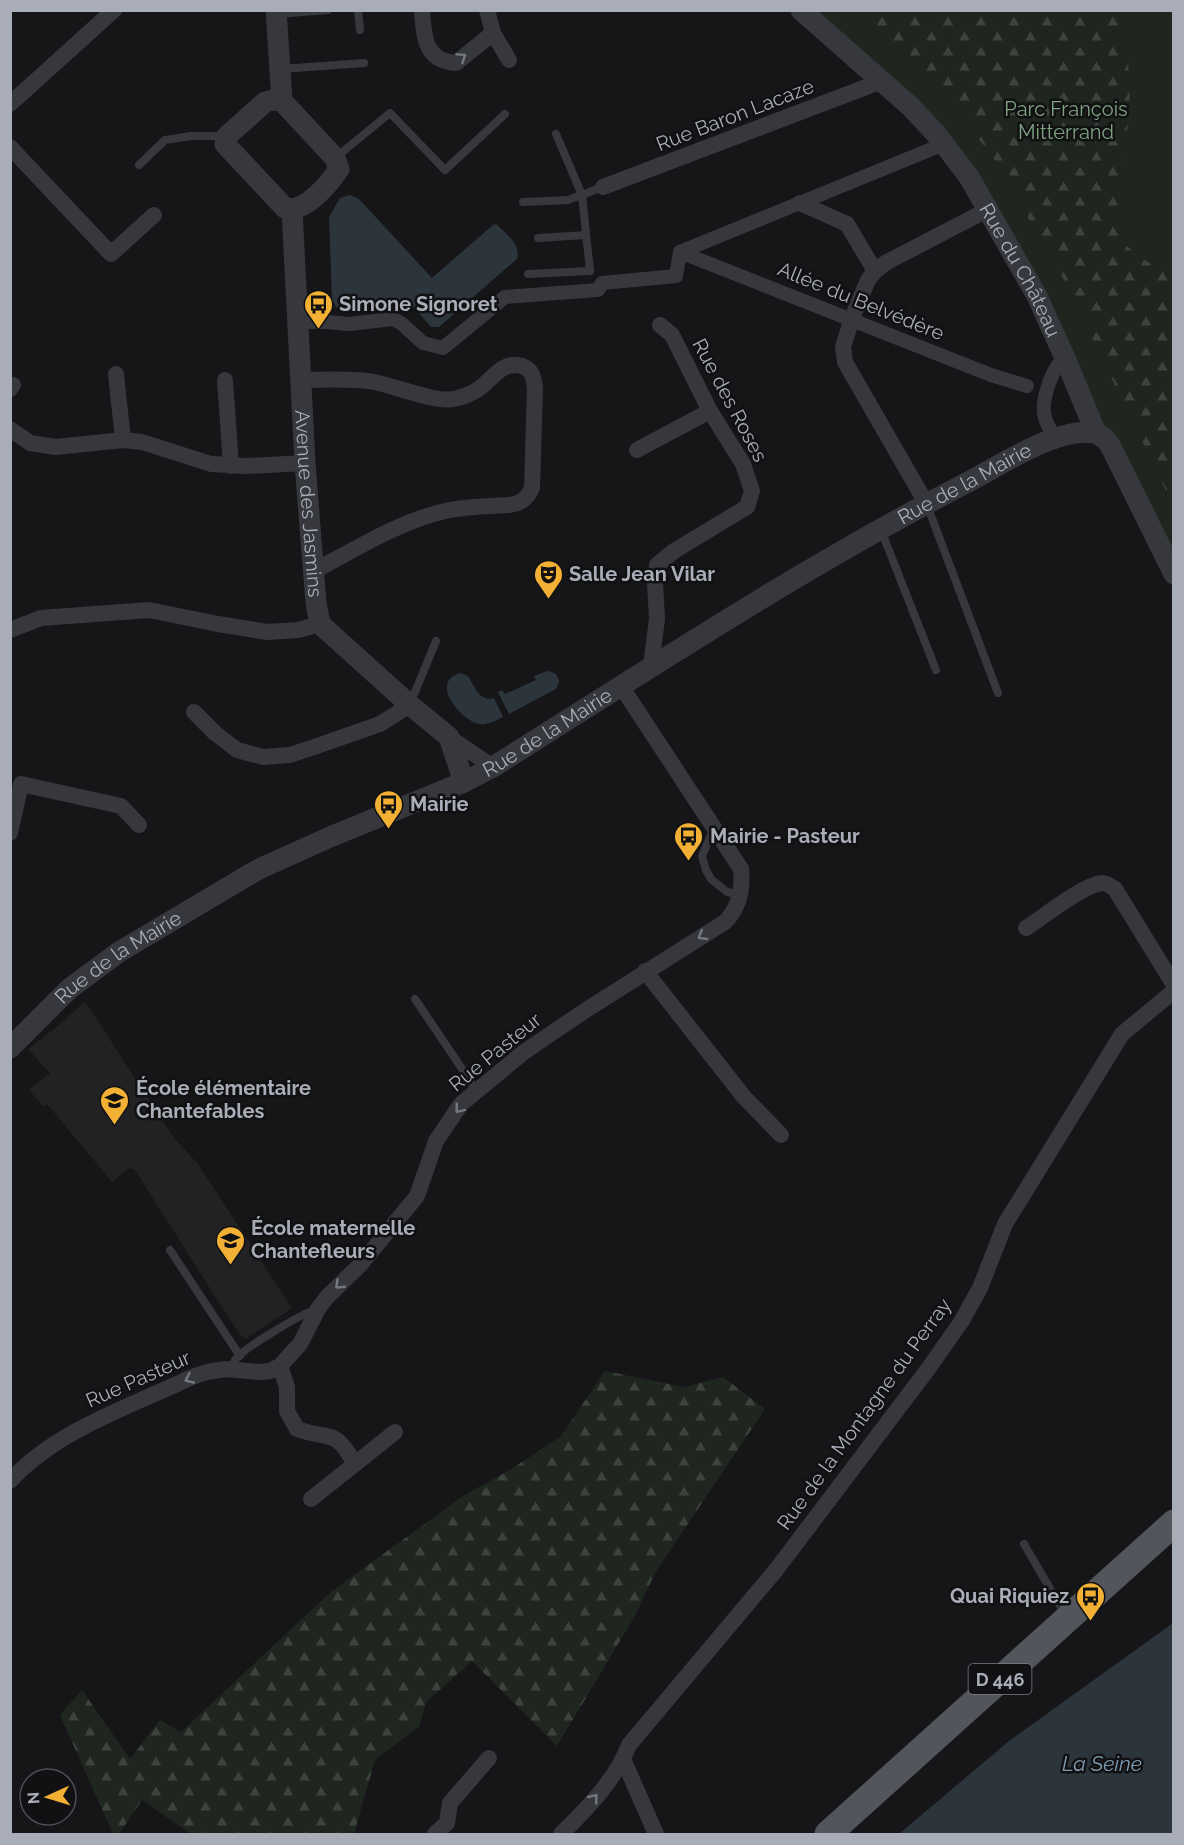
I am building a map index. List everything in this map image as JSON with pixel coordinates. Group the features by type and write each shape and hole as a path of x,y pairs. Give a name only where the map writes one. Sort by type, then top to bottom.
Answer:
{"main road":[{"name":"D 446","path":"828,1834 1173,1523"}],"street":[{"path":"10,104 114,10"},
{"path":"422,10 424,36 431,53 443,62 456,63 493,33"},
{"path":"487,10 493,33 509,60"},
{"name":"Rue du Château","path":"801,10 911,106 969,177 1037,296 1096,434 1110,445 1173,574"},
{"path":"276,12 282,101"},
{"name":"Rue Baron Lacaze","path":"603,187 882,81"},
{"path":"272,99 282,101 335,158 339,169 331,181 303,206 292,210 285,208 225,144 227,136 266,102 272,99"},
{"path":"298,322 349,324 393,320 401,323 423,343 443,348 505,297 598,290 602,283 676,276 681,252 944,144"},
{"path":"10,147 111,254 154,215"},
{"path":"800,203 848,224 875,271"},
{"path":"926,503 845,362 843,347 868,280 875,271 989,209"},
{"name":"Avenue des Jasmins","path":"292,210 305,463 320,624 410,705 449,737 493,766"},
{"name":"Allée du Belvédère","path":"681,252 991,375 1027,386"},
{"name":"Rue des Roses","path":"651,666 657,619 655,583 657,565 674,551 747,507 752,490 742,464 710,411 672,335 660,325"},
{"path":"1055,439 1048,426 1044,409 1053,370 1065,358"},
{"path":"301,380 372,382 435,399 453,399 480,388 501,369 517,365 528,368 533,375 535,387 532,488 527,497 519,503 510,505 447,510 429,516 388,532 314,571"},
{"path":"116,374 123,440"},
{"path":"225,380 231,466"},
{"path":"637,450 710,411"},
{"path":"10,429 30,443 56,447 123,440 142,442 212,464 231,466 305,463"},
{"name":"Rue de la Mairie","path":"12,1043 69,989 119,952 257,870 330,837 464,783 735,615 926,503 1055,439 1077,433 1096,434"},
{"path":"10,630 41,618 148,610 267,632 298,630 320,624"},
{"path":"621,686 741,869 741,895"},
{"path":"194,712 215,734 237,750 264,757 290,755 380,724 410,705"},
{"path":"449,737 464,783"},
{"path":"10,833 17,791 121,806 139,825"},
{"path":"1026,928 1080,893 1101,883 1108,884 1115,889 1173,985"},
{"name":"Rue Pasteur","path":"10,1481 64,1438 89,1424 192,1377 236,1362 259,1372 270,1371 280,1366 300,1344 327,1296 360,1265 417,1196 436,1141 461,1104 524,1052 645,971 725,922 732,915 741,895"},
{"path":"645,971 744,1097 781,1135"},
{"name":"Rue de la Montagne du Perray","path":"561,1834 575,1821 623,1759 629,1745 776,1570 928,1369 961,1322 980,1288 1005,1224 1122,1034 1173,991"},
{"path":"280,1366 287,1387 287,1411 297,1429 337,1439 345,1446 355,1464"},
{"path":"311,1499 395,1432"},
{"path":"435,1834 447,1823 450,1803 489,1758"},
{"path":"623,1759 656,1834"}],"lane":[{"path":"276,12 328,10"},
{"path":"358,10 360,30"},
{"path":"280,69 364,63"},
{"path":"335,158 390,113 445,170 505,114"},
{"path":"528,274 590,271 582,195 556,134"},
{"path":"139,165 165,140 191,136 227,136"},
{"path":"523,202 568,200 603,187"},
{"path":"538,238 586,235"},
{"path":"926,503 998,693"},
{"path":"880,530 936,670"},
{"path":"410,705 436,641"},
{"path":"714,828 702,856 706,870 711,879 727,892 741,895"},
{"path":"415,999 477,1091"},
{"path":"170,1250 236,1362 303,1314 318,1309"},
{"path":"1024,1544 1068,1619"}],"shaded area":[{"name":"École élémentaire Chantefables","path":"85,1001 174,1138 198,1164 292,1308 246,1339 241,1336 228,1317 135,1170 130,1168 112,1182 47,1104 43,1106 29,1090 50,1073 28,1049"}],"green space":[{"name":"Parc François Mitterrand","path":"808,11 1173,11 1173,562 993,207"},
{"name":"Parc François Mitterrand","path":"847,11 1115,11 1128,58 1130,104 1118,225 1122,239 1131,250 1153,265 1173,271 1173,505 1065,282 995,160 934,86"},
{"path":"605,1371 684,1387 723,1377 765,1409 655,1573 635,1616 557,1746 472,1661 426,1702 419,1727 375,1760 354,1834 191,1834 142,1800 119,1834 113,1834 60,1715 82,1690 130,1759 160,1720 181,1732 332,1591 466,1494 510,1470 561,1436"}],"water":[{"path":"350,195 359,199 432,278 496,224 515,244 517,259 439,327 431,327 409,302 374,304 342,310 336,307 332,299 329,217 340,198"},
{"path":"547,671 554,673 558,678 556,689 509,714 498,692 502,690 505,694 536,680 534,676"},
{"path":"461,673 468,676 484,698 494,698 503,717 479,724 457,708 447,692 447,684 452,677"},
{"name":"La Seine","path":"1173,1623 1173,1834 899,1834 1009,1741"}],"place":[{"name":"Simone Signoret","path":"318,330"},
{"name":"Salle Jean Vilar","path":"548,600"},
{"name":"Mairie","path":"389,830"},
{"name":"Mairie - Pasteur","path":"689,862"},
{"name":"École élémentaire Chantefables","path":"115,1126"},
{"name":"École maternelle Chantefleurs","path":"230,1266"},
{"name":"Quai Riquiez","path":"1090,1622"}]}
